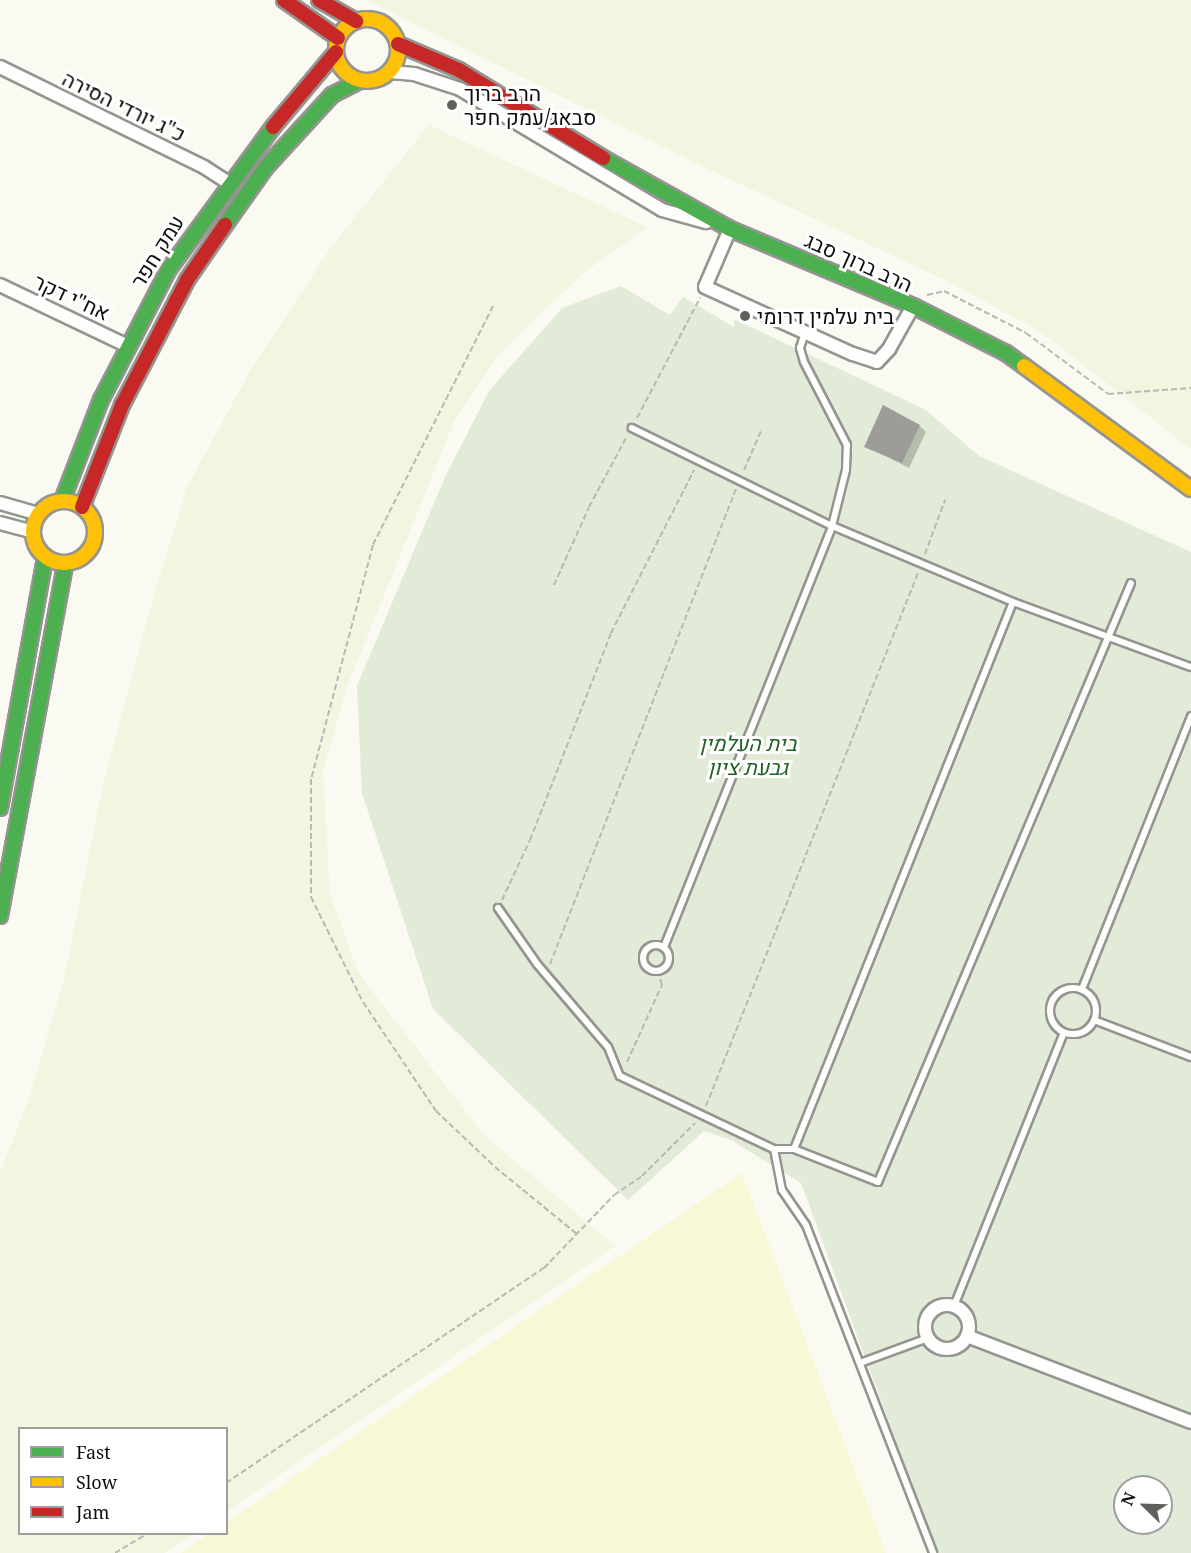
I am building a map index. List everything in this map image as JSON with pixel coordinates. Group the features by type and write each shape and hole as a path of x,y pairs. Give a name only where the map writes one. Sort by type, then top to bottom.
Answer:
{"street":[{"path":"284,0 337,45 340,67 359,81 376,81 390,72 397,59 398,44 393,33 381,22 356,21 319,0"},
{"path":"337,45 356,21"},
{"name":"הרב ברוך סבג","path":"398,44 459,70 596,154 730,229 913,306 890,349 877,362 705,287 730,229"},
{"name":"עמק חפר","path":"62,501 126,345 170,269 229,183 337,45"},
{"name":"כ\"ג יורדי הסירה","path":"0,67 204,166 229,183"},
{"name":"הרב ברוך סבג","path":"390,72 414,74 460,89 662,210 730,229"},
{"name":"עמק חפר","path":"82,507 122,405 187,280 266,167 332,95 359,81"},
{"name":"אח\"י דקר","path":"0,285 126,345"},
{"path":"913,306 1006,353 1191,489"},
{"path":"62,501 82,507 93,520 93,545 86,555 65,564 45,557 35,544 33,532 39,514 62,501"},
{"path":"0,502 39,514"},
{"path":"0,523 33,532"},
{"path":"0,808 45,557"},
{"path":"0,915 65,564"},
{"path":"939,1306 954,1306 969,1321 967,1336 962,1343 946,1349 928,1338 925,1324 931,1311 939,1306"},
{"path":"967,1336 1191,1422"}],"lane":[{"path":"664,947 651,945 643,954 646,966 658,971 666,967 670,959 664,947 832,526 846,470 847,445 804,362 800,348 805,332"},
{"path":"632,428 738,483 921,565 1013,602 1191,667"},
{"path":"498,908 546,975 608,1047 620,1076 703,1113 774,1149 794,1149 878,1182 1111,637 1131,584"},
{"path":"794,1149 1013,602"},
{"path":"1082,989 1191,716"},
{"path":"1067,988 1082,989 1094,1002 1094,1020 1085,1031 1064,1033 1053,1024 1051,1002 1067,988"},
{"path":"1094,1020 1191,1057"},
{"path":"954,1306 1064,1033"},
{"path":"774,1149 783,1190 806,1225 933,1553"},
{"path":"860,1363 928,1338"}],"path":[{"path":"913,306 930,293 944,291 1026,333 1108,394 1191,388"},
{"path":"493,306 373,545 311,779 311,897 363,1002 436,1111 495,1167 577,1234"},
{"path":"546,975 738,483 762,429"},
{"path":"498,908 530,840 611,633 698,462"},
{"path":"228,1482 544,1268 614,1195 677,1145 703,1113 945,500"},
{"path":"620,1076 662,985 658,971"},
{"path":"115,1553 144,1535"}],"shaded area":[{"path":"366,0 1191,0 1191,449 1041,332 947,281 706,168"},
{"path":"429,125 647,227 582,274 497,356 454,422 347,687 323,771 330,894 359,974 483,1134 615,1246 228,1510 228,1427 18,1427 18,1535 192,1535 165,1553 0,1553 0,1173 30,1096 64,979 103,785 150,609 187,487 250,371 329,250"}],"sand":[{"path":"742,1173 886,1553 181,1553 208,1535 228,1535 228,1521"}],"green space":[{"name":"בית העלמין גבעת ציון","path":"621,286 670,315 683,297 734,327 734,319 926,410 979,456 1191,552 1191,1553 937,1553 801,1183 731,1140 704,1131 628,1200 433,1009 362,793 357,686 445,477 489,391 562,308"}],"building":[{"path":"883,405 920,425 902,463 864,447"}],"traffic: fast":[{"path":"225,225 266,167 332,95 359,81"},
{"path":"62,501 101,400 169,269 273,127"},
{"path":"603,158 730,229 913,306 1006,353 1024,366"},
{"path":"0,808 45,557"},
{"path":"0,916 65,564"}],"traffic: slow":[{"path":"361,19 373,19 389,28 396,38 398,50 396,62 389,72 373,81 361,81 350,76 341,67 336,56 336,44 341,33 350,24 361,19"},
{"path":"1024,366 1191,489"},
{"path":"58,501 70,501 86,510 93,520 95,532 93,544 86,554 70,563 58,563 47,558 38,549 33,538 33,526 38,515 47,506 58,501"}],"traffic: jam":[{"path":"284,0 338,38"},
{"path":"319,0 356,21"},
{"path":"398,44 459,70 603,158"},
{"path":"273,127 336,52"},
{"path":"82,507 122,405 187,280 225,225"}],"place":[{"name":"הרב ברוך סבאג/עמק חפר","path":"452,105"},
{"name":"בית עלמין דרומי","path":"745,316"}]}
